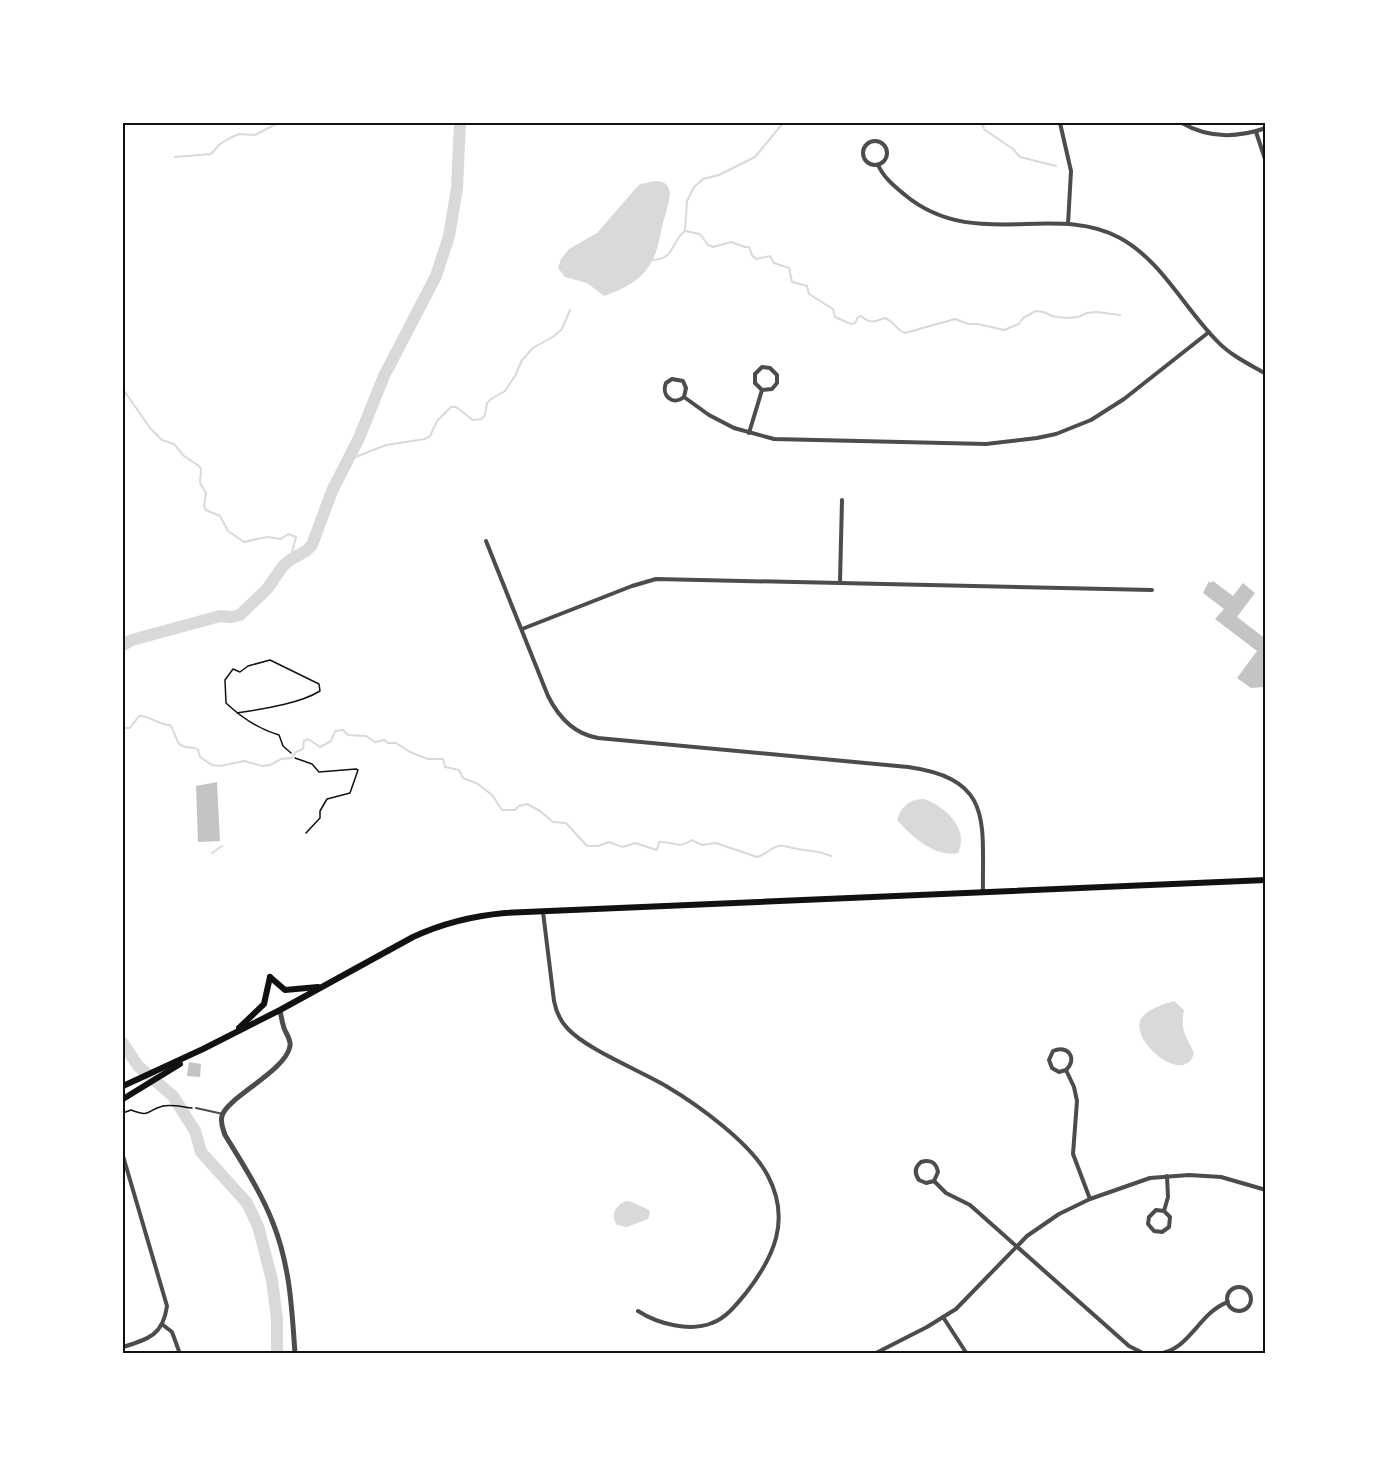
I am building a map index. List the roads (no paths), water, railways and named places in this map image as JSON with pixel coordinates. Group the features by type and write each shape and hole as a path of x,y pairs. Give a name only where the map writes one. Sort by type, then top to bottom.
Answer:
{"main road":[{"path":"124,1086 280,1010 413,937 449,922 483,915 1266,880"},
{"path":"234,1033 264,1004 270,977 285,990 322,987"},
{"path":"123,1099 203,1049"}],"street":[{"path":"1060,123 1071,171 1068,224"},
{"path":"1182,123 1196,130 1229,136 1266,128"},
{"path":"1256,132 1266,162"},
{"path":"874,141 882,143 887,152 885,160 878,165 870,164 864,156 866,146 874,141"},
{"path":"878,165 888,181 908,198 927,210 947,218 993,226 1068,224 1108,232 1136,248 1157,268 1225,349 1266,374"},
{"path":"684,397 722,422 749,433 787,440 986,444 1037,438 1074,427 1109,409 1209,332"},
{"path":"762,368 770,368 777,375 777,383 772,389 762,390 755,383 755,374 762,368"},
{"path":"672,379 683,381 687,388 684,397 676,401 667,398 664,392 666,383 672,379"},
{"path":"749,433 762,390"},
{"path":"840,582 842,500"},
{"path":"486,541 548,696 557,713 575,730 590,737 936,771 952,778 970,793 980,817 983,893"},
{"path":"522,629 632,586 656,579 1152,590"},
{"path":"543,912 554,1001 558,1015 567,1029 585,1042 680,1095 738,1139 757,1159 769,1177 777,1199 777,1234 768,1263 740,1300 722,1318 700,1326 682,1325 653,1320 638,1311"},
{"path":"280,1010 290,1040 288,1052 260,1082 233,1102 223,1114 222,1126 264,1204 280,1244 289,1280 295,1354"},
{"path":"1056,1049 1063,1049 1070,1054 1071,1064 1066,1070 1055,1070 1049,1064 1050,1054 1056,1049"},
{"path":"1066,1070 1074,1087 1077,1101 1073,1154 1090,1199"},
{"path":"123,1156 167,1306 163,1325 151,1337 123,1347"},
{"path":"930,1161 935,1164 938,1172 934,1181 926,1183 919,1180 915,1172 921,1162 930,1161"},
{"path":"1164,1211 1168,1197 1167,1176"},
{"path":"874,1354 943,1317 976,1290 1016,1246 1048,1221 1090,1199 1139,1181 1167,1176 1221,1176 1266,1190"},
{"path":"934,1181 946,1193 970,1205 1129,1346 1149,1354"},
{"path":"1153,1211 1164,1211 1170,1217 1169,1227 1162,1232 1154,1231 1148,1224 1149,1217 1153,1211"},
{"path":"1157,1354 1169,1352 1178,1347 1211,1312 1228,1302 1230,1292 1236,1288 1244,1289 1251,1297 1249,1306 1242,1311 1233,1309 1228,1302"},
{"path":"943,1317 967,1354"},
{"path":"163,1325 172,1332 180,1354"}],"lane":[{"path":"196,1108 223,1114"}],"waterway":[{"path":"175,157 211,154 228,139 239,134 255,135 278,123"},
{"path":"123,645 132,640 220,616 240,615 267,589 283,566 312,545 332,491 359,438 384,376 436,276 449,236 457,188 460,123"},
{"path":"652,260 665,257 685,231 687,201 694,187 703,179 719,175 755,157 783,123"},
{"path":"981,123 985,130 1013,149 1020,157 1056,166"},
{"path":"685,231 700,234 708,245 713,247 731,242 749,247 756,259 770,256 774,263 789,268 792,282 807,286 809,294 833,309 835,317 851,324 861,316 872,322 885,318 905,333 955,319 968,324 1004,330 1019,324 1023,318 1036,311 1066,318 1097,312 1120,315"},
{"path":"348,460 386,445 425,439 430,436 437,421 451,407 456,407 473,420 482,419 487,403 505,391 522,360 533,348 562,329 570,310"},
{"path":"123,389 150,428 162,440 174,444 184,456 199,466 201,469 200,483 206,493 204,506 206,510 220,516 228,531 244,542 267,537 281,539 288,534 296,537 290,560"},
{"path":"123,728 130,728 139,716 170,725 180,744 195,748 200,757 212,765 220,766 244,761 262,766 270,765 281,759 291,758 303,749 304,741 308,739 320,747 331,741 335,731 343,730 348,735 366,736 375,742 384,740 388,743 396,743 428,759 443,759 445,767 459,770 463,778 478,784 492,795 502,810 515,810 527,804 553,822 566,823 587,846 598,846 609,842 623,847 635,843 657,850 659,842 679,845 692,840 702,845 716,843 757,857 781,846 831,856"},
{"path":"212,853 222,846"},
{"path":"123,1043 138,1066 173,1096 195,1131 201,1152 247,1203 258,1226 272,1280 277,1319 277,1354"}]}
